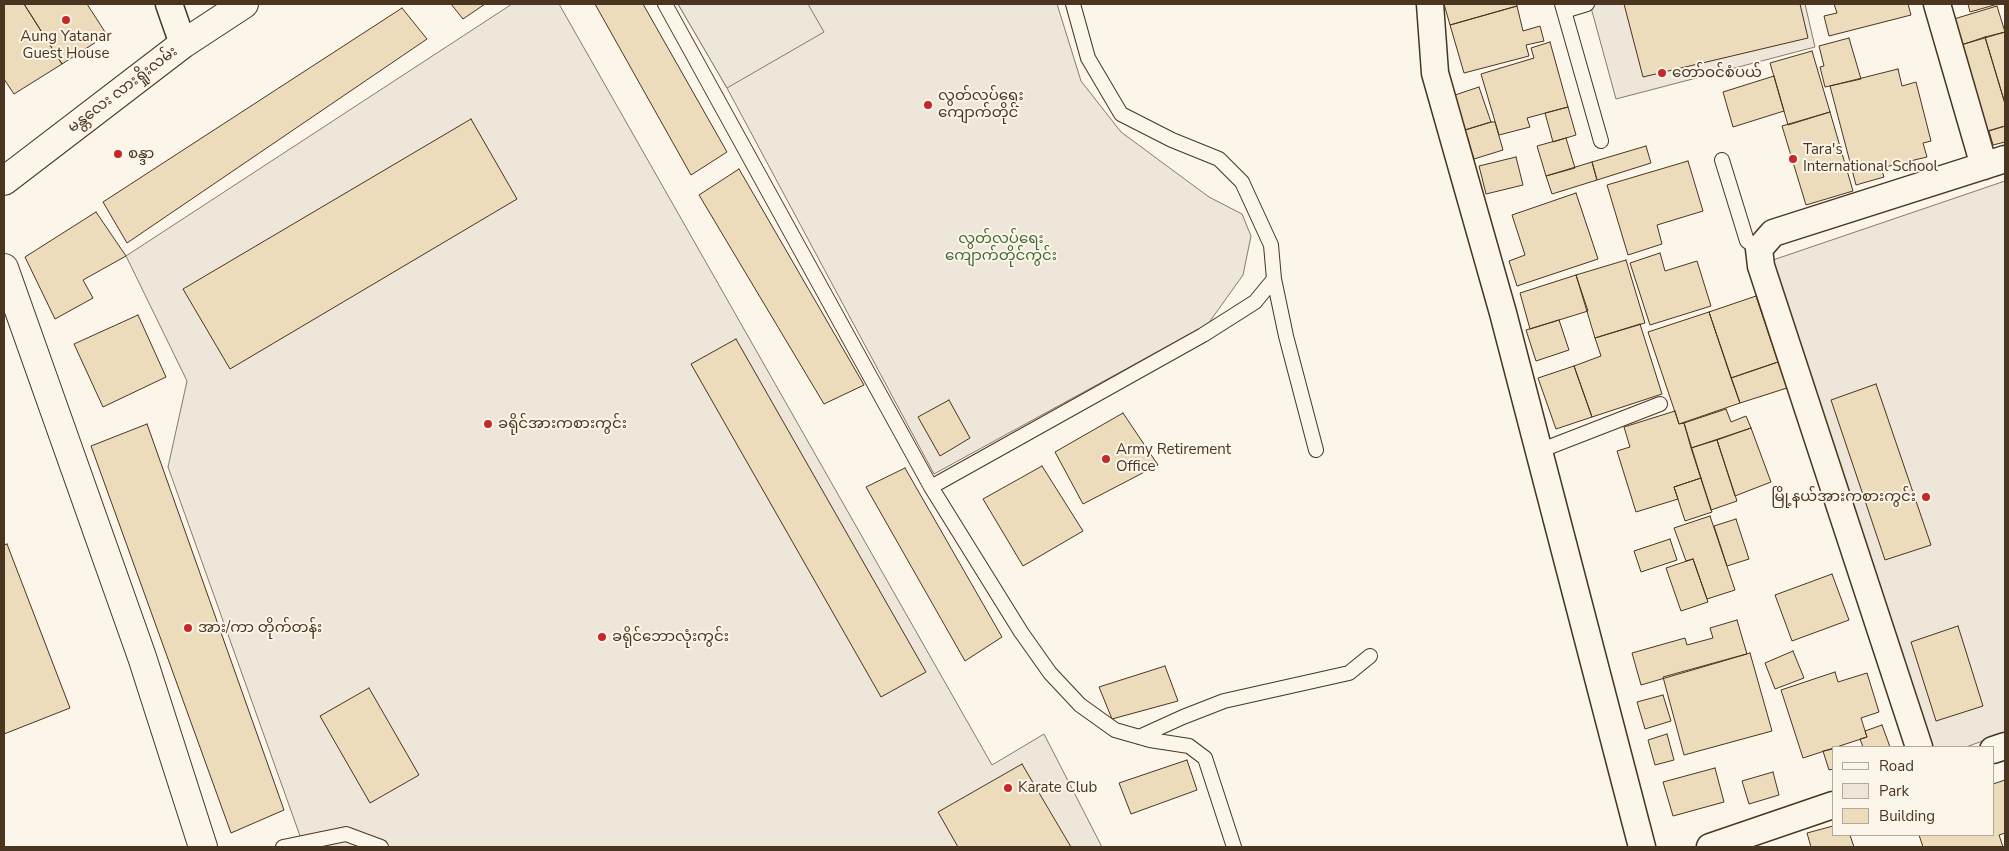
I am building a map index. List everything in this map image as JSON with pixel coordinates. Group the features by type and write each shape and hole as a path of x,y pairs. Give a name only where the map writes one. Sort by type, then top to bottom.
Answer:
{"main road":[{"name":"မန္တလေး လားရှိုးလမ်း","path":"4,181 183,44 244,4"},
{"path":"4,268 142,657 203,847"}],"street":[{"path":"169,4 183,44"},
{"path":"1430,4 1435,73 1503,313 1642,847"},
{"path":"1919,746 1761,266 1760,249 1773,233 1995,162 1937,4"},
{"path":"1710,847 1832,805"}],"lane":[{"path":"665,4 931,488 1020,632 1050,673 1080,705 1115,730 1139,737 1189,746 1205,758 1234,847"},
{"path":"1074,4 1088,58 1121,114 1172,140 1219,159 1242,182 1271,245 1274,279 1286,336 1316,450"},
{"path":"1587,4 1563,8 1601,141"},
{"path":"1722,160 1747,241 1760,249"},
{"path":"931,488 1203,335 1255,302 1274,279"},
{"path":"1539,452 1660,404"},
{"path":"1139,737 1224,701 1348,673 1370,656"},
{"path":"283,847 346,834 381,847"}],"green space":[{"name":"ခရိုင်အားကစားကွင်း","path":"512,4 559,4 992,765 1044,734 1102,847 304,847 168,467 187,381 126,256"},
{"name":"လွတ်လပ်ရေး ကျောက်တိုင်ကွင်း","path":"678,4 1057,4 1081,81 1121,132 1209,197 1242,214 1251,236 1243,275 1208,324 934,474 727,88"},
{"name":"တော်ဝင်စံပယ်","path":"1590,4 1805,4 1815,47 1616,99"},
{"name":"မြို့နယ်အားကစားကွင်း","path":"2005,181 2005,733 1969,746 1927,746 1770,261"}],"shaded area":[{"path":"678,4 808,4 824,32 727,88"}],"building":[{"path":"4,4 24,4 62,64 14,94 4,79"},
{"path":"24,4 87,4 107,35 62,64"},
{"path":"451,4 485,4 463,19"},
{"path":"595,4 643,4 727,152 691,175"},
{"path":"1444,4 1516,4 1517,6 1450,25"},
{"name":"တော်ဝင်စံပယ်","path":"1624,4 1800,4 1808,38 1643,77"},
{"path":"1834,4 1908,4 1911,15 1829,36 1824,16 1837,13"},
{"path":"1968,4 1998,4 1970,12"},
{"path":"1517,6 1523,31 1540,26 1544,41 1526,45 1529,56 1464,73 1450,25"},
{"path":"1997,6 2005,32 1961,45 1954,19"},
{"path":"402,8 427,39 127,243 103,202"},
{"path":"2005,32 2005,100 2004,100 1985,37"},
{"path":"1985,37 2005,104 2005,126 1984,132 1961,45"},
{"path":"1849,38 1861,79 1825,87 1820,67 1824,66 1819,46"},
{"path":"1550,42 1568,107 1527,118 1530,127 1499,135 1481,74 1534,58 1531,48"},
{"path":"1812,51 1830,112 1788,125 1770,63"},
{"path":"1898,69 1902,86 1916,82 1931,141 1923,143 1927,157 1881,168 1884,177 1856,185 1830,86"},
{"path":"1774,76 1784,111 1733,127 1723,92"},
{"path":"1479,87 1491,122 1465,130 1455,95"},
{"path":"1568,107 1576,135 1553,142 1545,113"},
{"path":"1830,112 1853,191 1806,205 1782,126"},
{"path":"471,119 517,199 230,369 183,289"},
{"path":"1495,122 1503,150 1474,159 1465,130"},
{"path":"2005,126 2005,142 1993,145 1989,131"},
{"path":"1566,138 1575,168 1546,176 1537,146"},
{"path":"1646,146 1651,163 1597,180 1592,162"},
{"path":"1516,157 1523,185 1486,194 1479,166"},
{"path":"1688,161 1703,211 1657,225 1662,244 1628,255 1607,185"},
{"path":"1592,162 1597,180 1552,194 1546,176"},
{"path":"739,169 864,385 824,404 699,195"},
{"path":"1576,193 1598,259 1517,286 1509,261 1525,255 1512,215"},
{"path":"96,212 126,256 83,280 93,298 55,319 25,257"},
{"path":"1660,253 1665,271 1697,261 1711,306 1650,325 1630,263"},
{"path":"1626,260 1645,323 1595,338 1576,275"},
{"path":"1576,275 1588,311 1530,329 1520,293"},
{"path":"1756,296 1778,362 1731,378 1709,312"},
{"path":"1709,312 1740,403 1679,424 1648,332"},
{"path":"138,315 166,377 103,407 74,344"},
{"path":"1559,320 1569,350 1536,361 1526,330"},
{"path":"1640,324 1662,394 1592,417 1574,366 1601,356 1595,338"},
{"path":"736,339 926,672 881,697 691,364"},
{"path":"1778,362 1787,388 1740,403 1731,378"},
{"path":"1574,366 1592,417 1556,429 1538,378"},
{"path":"1876,384 1931,545 1885,560 1831,400"},
{"path":"949,400 970,438 940,456 918,417"},
{"path":"1726,409 1731,422 1746,416 1751,428 1691,448 1684,423"},
{"path":"1675,411 1679,424 1684,423 1701,478 1674,487 1678,499 1636,512 1617,451 1630,447 1624,427"},
{"name":"Army Retirement Office","path":"1123,413 1158,465 1083,504 1055,452"},
{"name":"အား/ကာ တိုက်တန်း","path":"147,424 284,810 231,833 91,446"},
{"path":"1751,428 1771,482 1735,496 1717,440"},
{"path":"1717,440 1737,501 1711,510 1691,448"},
{"path":"1042,466 1083,531 1023,566 983,499"},
{"path":"905,468 1002,637 965,661 866,487"},
{"path":"1701,478 1712,512 1685,521 1674,487"},
{"path":"1710,516 1735,590 1707,599 1693,559 1686,561 1674,528"},
{"path":"1736,519 1749,559 1727,566 1714,526"},
{"path":"1670,539 1677,560 1641,572 1634,551"},
{"path":"7,544 70,708 4,734 4,545"},
{"path":"1693,559 1708,602 1681,611 1666,568"},
{"path":"1832,574 1849,620 1792,641 1775,595"},
{"path":"1737,620 1747,654 1641,685 1632,653 1685,638 1687,645 1713,638 1710,628"},
{"path":"1958,626 1983,706 1936,721 1911,642"},
{"path":"1793,651 1804,678 1775,689 1765,663"},
{"path":"1750,653 1772,731 1684,755 1663,677"},
{"path":"1165,666 1178,701 1112,719 1099,687"},
{"path":"1835,672 1838,682 1867,673 1879,712 1861,718 1867,737 1840,746 1832,746 1832,748 1803,758 1781,690"},
{"path":"369,688 419,775 370,803 320,716"},
{"path":"1663,695 1671,721 1645,729 1637,702"},
{"path":"1882,725 1890,746 1863,746 1860,739 1867,737 1865,731"},
{"path":"1667,734 1674,760 1655,765 1648,740"},
{"path":"1832,749 1832,769 1829,770 1823,751"},
{"path":"1187,760 1197,790 1131,814 1119,783"},
{"name":"Karate Club","path":"1022,764 1071,847 958,847 938,812"},
{"path":"1715,768 1724,802 1673,816 1663,782"},
{"path":"1773,772 1779,795 1749,804 1742,781"},
{"path":"2005,780 2005,833 1999,835 2003,847 1923,847 1919,836 1994,836 1994,784"},
{"path":"1832,826 1832,836 1850,836 1854,847 1811,847 1807,833"}],"place":[{"name":"Aung Yatanar Guest House","path":"66,20"},
{"name":"တော်ဝင်စံပယ်","path":"1662,73"},
{"name":"လွတ်လပ်ရေး ကျောက်တိုင်","path":"928,105"},
{"name":"စန္ဒာ","path":"118,154"},
{"name":"Tara's International School","path":"1793,159"},
{"name":"ခရိုင်အားကစားကွင်း","path":"488,424"},
{"name":"Army Retirement Office","path":"1106,459"},
{"name":"မြို့နယ်အားကစားကွင်း","path":"1926,497"},
{"name":"အား/ကာ တိုက်တန်း","path":"188,628"},
{"name":"ခရိုင်ဘောလုံးကွင်း","path":"602,637"},
{"name":"Karate Club","path":"1008,788"}]}
